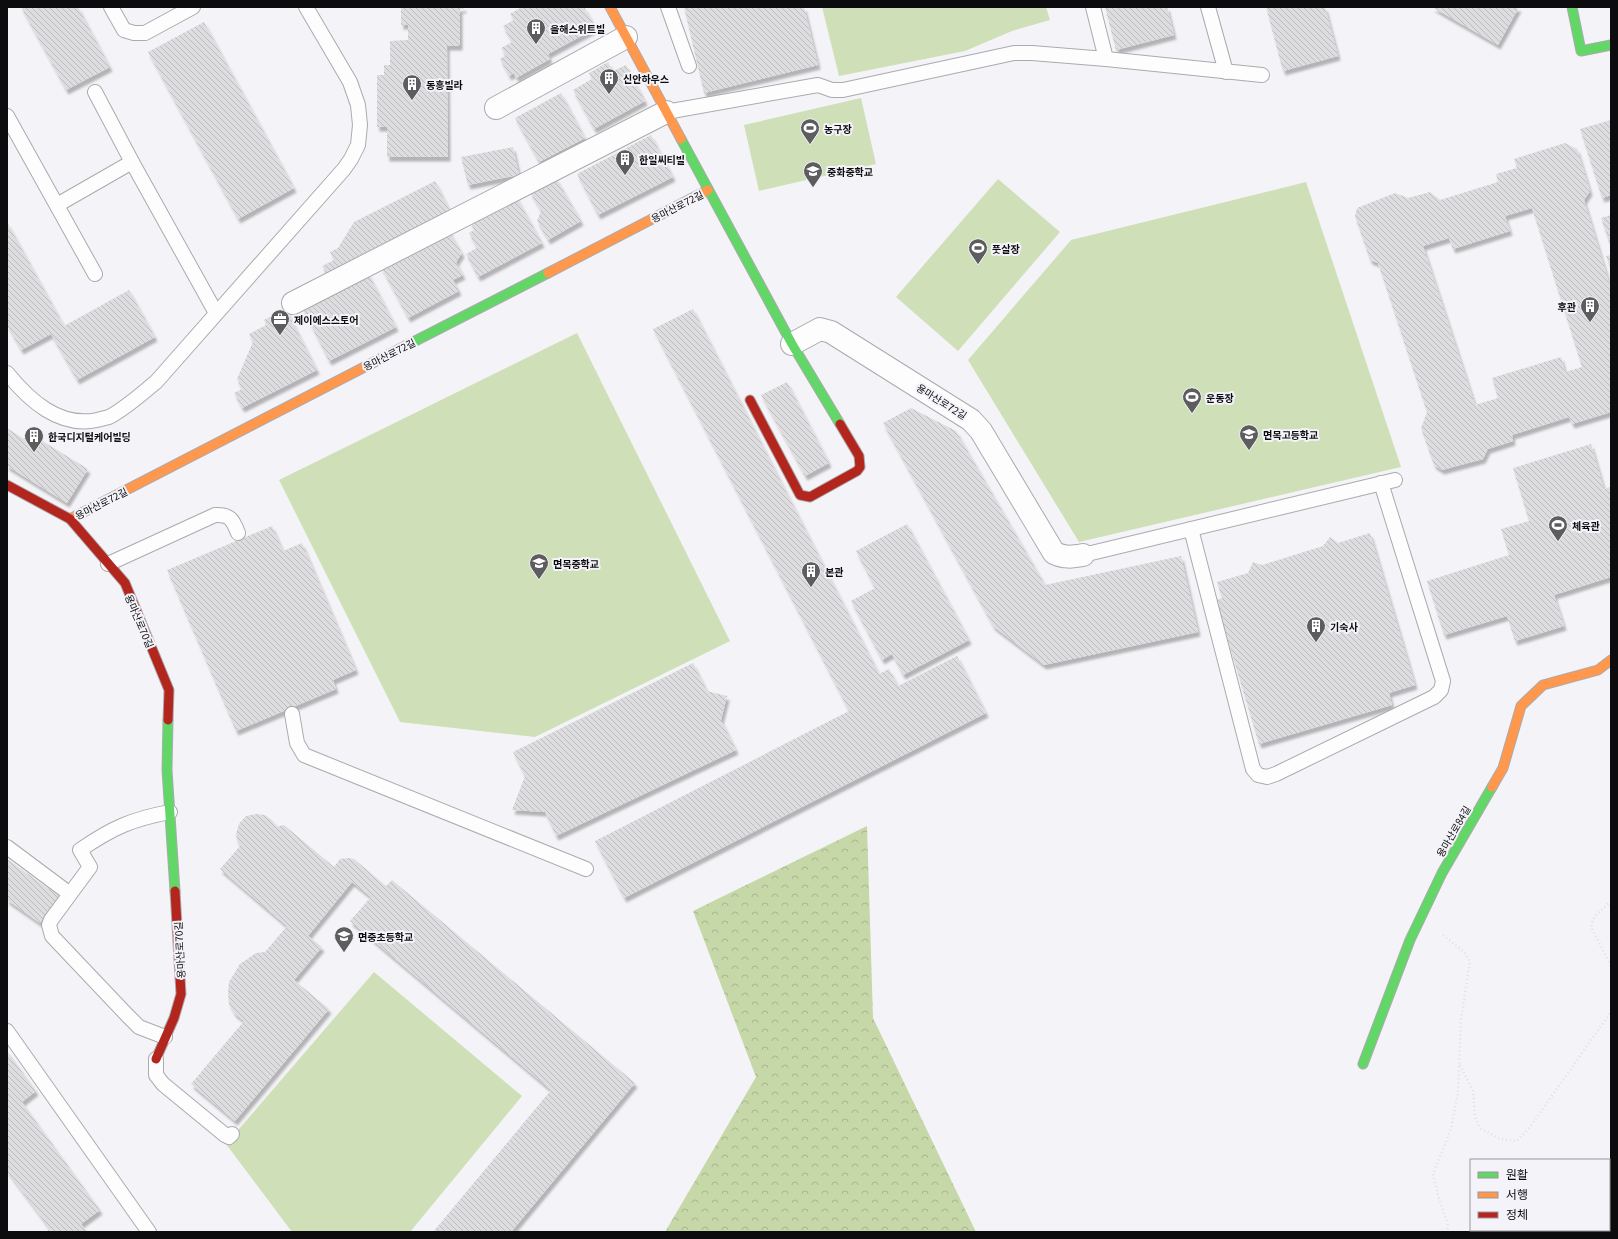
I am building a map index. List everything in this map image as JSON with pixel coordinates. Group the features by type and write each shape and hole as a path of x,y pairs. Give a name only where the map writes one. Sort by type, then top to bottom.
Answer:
{"street":[{"name":"용마산로72길","path":"610,7 792,344 859,456 860,467 857,471 810,497 800,495 750,400"},
{"path":"1572,7 1581,51 1611,44"},
{"path":"496,108 626,37"},
{"path":"293,303 666,112"},
{"name":"용마산로72길","path":"70,519 708,190"},
{"name":"용마산로72길","path":"792,344 820,329 831,332 971,420 981,431 1054,553 1071,558 1084,555"},
{"name":"용마산로70길","path":"7,485 70,519 125,583 169,690 167,770 181,994 174,1018 156,1059"},
{"name":"용마산로84길","path":"1363,1064 1410,940 1442,873 1503,768 1521,706 1543,685 1598,670 1611,660"}],"lane":[{"path":"111,7 124,30 134,33 145,33 193,7"},
{"path":"7,373 17,386 36,402 49,412 66,420 85,422 108,417 156,382 344,169 358,145 360,125 358,105 350,82 306,7"},
{"path":"668,7 688,66"},
{"path":"1092,7 1106,59"},
{"path":"1208,7 1226,72"},
{"path":"666,112 818,85 832,90 843,90 1014,53 1106,59 1262,75"},
{"path":"95,92 216,313"},
{"path":"7,116 95,274"},
{"path":"57,205 132,162"},
{"path":"1084,555 1395,480"},
{"path":"1191,529 1253,769 1258,775 1267,777 1434,697 1441,690 1443,681 1381,483"},
{"path":"108,564 215,515 223,515 228,517 234,524 238,533"},
{"path":"292,714 297,744 304,755 586,869"},
{"path":"165,1038 140,1027 127,1015 52,936 48,925 90,867 80,850 116,827 140,819 170,812"},
{"path":"7,847 70,894"},
{"path":"7,1031 149,1232"},
{"path":"156,1059 156,1075 163,1084 225,1136 229,1137 232,1134"}],"path":[{"path":"1430,899 1435,929 1464,952 1470,961 1461,1018 1458,1092 1451,1128 1433,1174 1439,1199 1448,1224 1447,1232"},
{"path":"1611,901 1594,917 1591,927 1611,966"},
{"path":"1460,1065 1473,1091 1475,1117 1480,1128 1500,1139 1517,1141 1530,1127 1611,1012"}],"green space":[{"path":"822,7 1046,7 1050,20 1012,31 965,51 839,76"},
{"name":"농구장","path":"861,98 876,164 759,191 744,125"},
{"name":"풋살장","path":"998,179 1060,232 958,351 896,297"},
{"name":"운동장","path":"1306,182 1401,467 1079,542 968,360 1071,240"},
{"path":"577,333 730,641 535,737 400,722 279,480"},
{"path":"867,826 873,1018 976,1232 665,1232 756,1077 693,911"},
{"path":"374,972 522,1096 410,1232 292,1232 226,1144"},
{"path":"1611,1157 1611,1232 1588,1232 1610,1231"}],"building":[{"path":"21,7 78,7 110,67 66,90"},
{"name":"동흥빌라","path":"401,7 464,7 464,9 460,9 460,46 447,46 448,157 387,157 387,127 377,127 377,75 384,75 384,65 390,65 390,41 408,40 408,25 401,25"},
{"name":"을해스위트빌","path":"522,7 584,7 596,28 548,54 550,59 516,78 514,73 509,76 500,59 506,55 501,48 512,42 503,26 514,20 510,14"},
{"path":"684,7 804,7 818,65 704,93"},
{"path":"1105,7 1167,7 1174,35 1116,50"},
{"path":"1266,7 1325,7 1338,56 1283,71"},
{"path":"1432,7 1519,7 1498,45"},
{"path":"204,22 294,188 238,219 148,52"},
{"name":"신안하우스","path":"608,62 613,71 626,65 645,101 594,129 573,90 592,79 589,73"},
{"path":"561,93 585,138 539,162 515,118"},
{"path":"1611,120 1611,195 1602,198 1580,129"},
{"name":"한일씨티빌","path":"651,135 673,177 598,215 577,174"},
{"name":"후관","path":"1565,143 1577,149 1590,191 1584,200 1611,289 1611,412 1572,424 1569,417 1512,435 1513,441 1488,449 1483,459 1442,470 1434,465 1421,428 1427,412 1378,263 1370,260 1355,216 1357,208 1395,193 1408,198 1430,192 1440,200 1498,182 1496,174 1517,168 1514,159","holes":["1532,208 1582,367 1565,372 1561,357 1492,378 1498,398 1475,405 1423,246 1449,238 1453,249 1510,231 1505,216"]},
{"path":"513,147 519,175 468,185 461,157"},
{"path":"556,178 581,221 548,240 537,221 541,211 530,192"},
{"path":"435,181 450,211 327,275 322,266 334,260 330,252 338,248 354,222"},
{"path":"516,196 542,243 478,277 466,254 477,248 469,233 474,230 470,221"},
{"path":"1611,215 1611,248 1601,218"},
{"path":"7,222 64,326 129,290 155,337 77,380 51,334 21,350 7,325"},
{"path":"448,229 462,253 456,262 463,275 453,280 459,291 408,318 381,267"},
{"path":"1611,255 1611,270 1606,256"},
{"path":"368,273 396,327 329,361 302,307"},
{"path":"286,309 317,370 242,408 234,393 242,389 237,379 253,342 249,334 266,325 264,320"},
{"name":"본관","path":"693,309 879,674 889,669 898,686 957,656 986,713 624,898 595,841 849,711 653,329"},
{"path":"787,382 829,463 805,476 761,395"},
{"path":"911,408 956,431 1045,585 1181,556 1198,632 1044,665 993,626 883,423"},
{"name":"한국디지털케어빌딩","path":"7,428 24,439 28,432 88,469 67,503 7,466"},
{"name":"체육관","path":"1591,444 1604,489 1611,487 1611,577 1554,595 1564,626 1515,641 1507,616 1444,635 1427,581 1509,555 1501,529 1529,521 1513,468"},
{"path":"907,524 969,640 903,675 892,654 882,660 851,601 875,588 856,551"},
{"path":"272,526 283,551 302,543 356,670 333,680 336,689 236,731 167,570"},
{"name":"기숙사","path":"1370,533 1415,685 1389,693 1392,705 1259,744 1216,600 1222,598 1217,582 1248,573 1253,562 1262,565 1323,546 1330,537 1338,543"},
{"path":"693,663 707,691 727,696 721,720 736,750 556,836 545,812 512,810 525,776 513,752"},
{"path":"256,814 265,815 273,821 276,827 284,825 334,867 340,859 354,859 386,886 392,880 635,1083 511,1232 433,1232 551,1090 350,921 371,897 352,882 308,936 322,947 294,980 329,1009 235,1121 191,1084 244,1021 234,1013 229,1004 229,982 240,964 256,953 265,952 287,926 220,869 240,846 237,841 236,834 239,824 246,816"},
{"path":"7,859 59,896 40,923 7,900"},
{"path":"7,1051 36,1091 22,1102 100,1210 81,1224 87,1232 46,1232 50,1229 7,1171"}],"traffic: fast":[{"path":"1572,7 1581,51 1611,45"},
{"path":"681,139 792,344 840,424"},
{"path":"380,359 548,273"},
{"path":"168,720 167,770 175,891"},
{"path":"1363,1064 1410,940 1442,873 1492,787"}],"traffic: slow":[{"path":"610,7 681,139"},
{"path":"548,273 708,190"},
{"path":"70,519 380,359"},
{"path":"1492,787 1503,768 1521,706 1543,685 1598,670 1611,660"}],"traffic: jam":[{"path":"750,400 800,495 810,497 857,471 860,467 859,456 840,424"},
{"path":"7,485 70,519 125,583 169,690 168,720"},
{"path":"156,1059 174,1018 181,994 175,891"}],"place":[{"name":"을해스위트빌","path":"536,45"},
{"name":"신안하우스","path":"609,95"},
{"name":"동흥빌라","path":"412,101"},
{"name":"농구장","path":"810,145"},
{"name":"한일씨티빌","path":"625,176"},
{"name":"중화중학교","path":"813,188"},
{"name":"풋살장","path":"978,265"},
{"name":"후관","path":"1590,323"},
{"name":"제이에스스토어","path":"280,336"},
{"name":"운동장","path":"1192,414"},
{"name":"면목고등학교","path":"1249,451"},
{"name":"한국디지털케어빌딩","path":"34,453"},
{"name":"체육관","path":"1558,542"},
{"name":"면목중학교","path":"539,580"},
{"name":"본관","path":"811,588"},
{"name":"기숙사","path":"1316,643"},
{"name":"면중초등학교","path":"344,953"}]}
